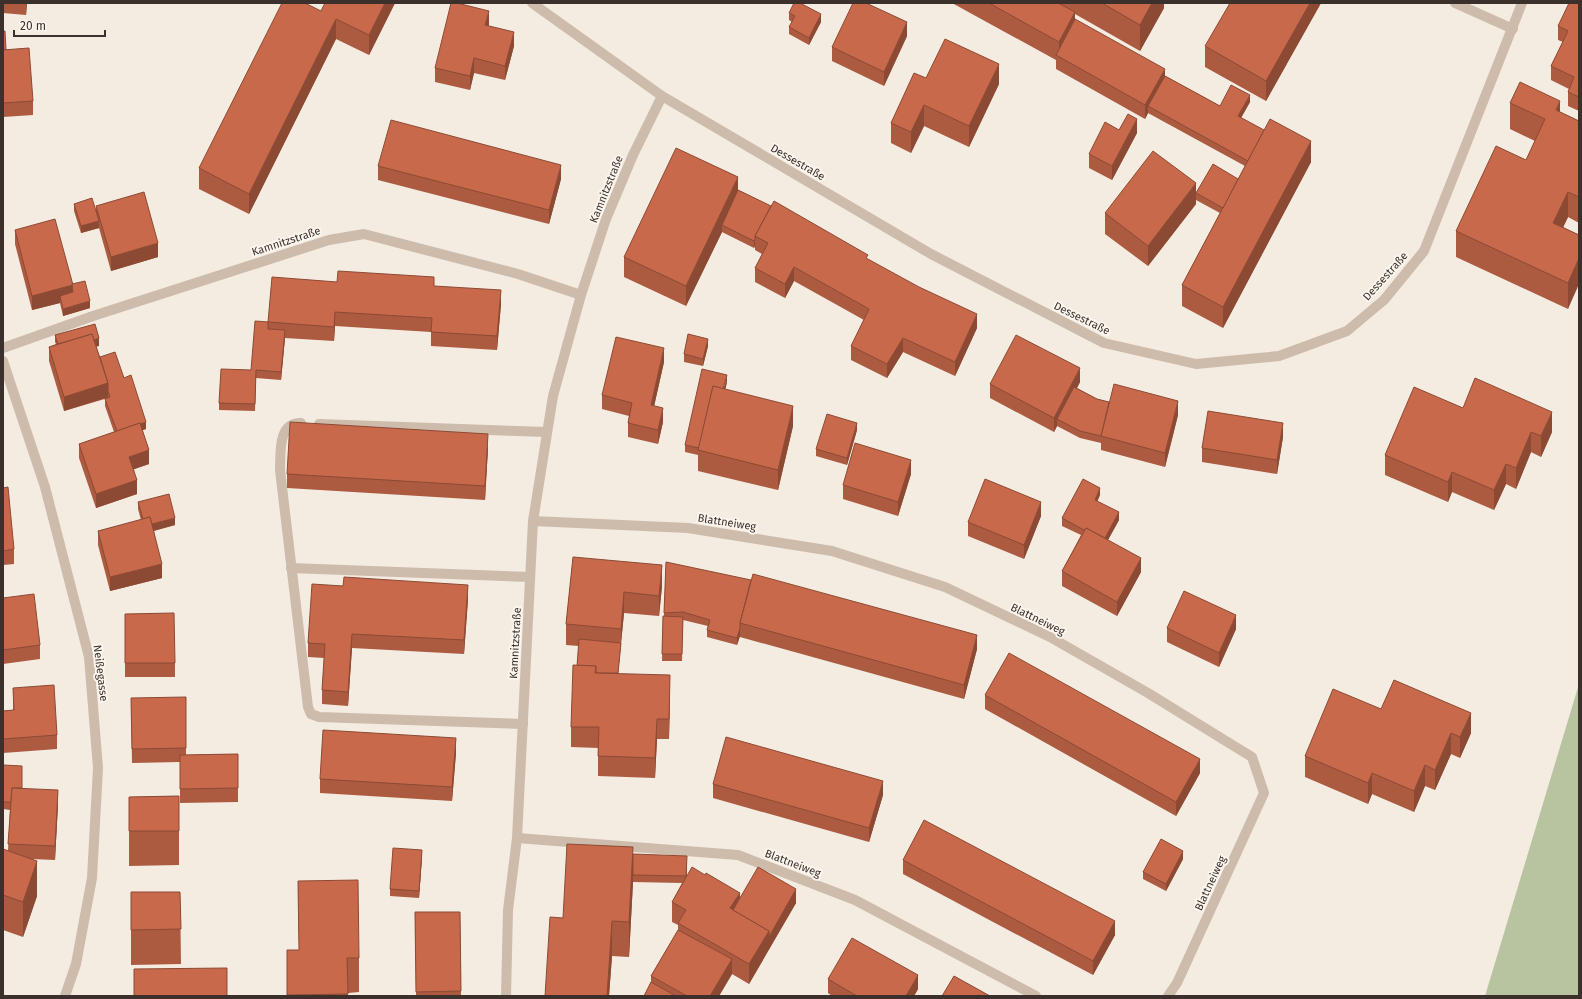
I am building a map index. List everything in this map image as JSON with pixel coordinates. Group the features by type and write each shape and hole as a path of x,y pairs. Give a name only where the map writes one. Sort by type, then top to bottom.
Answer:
{"street":[{"name":"Dessestraße","path":"532,3 662,96 931,254 1104,343 1196,364 1279,356 1347,331 1384,300 1424,251 1522,3"},
{"path":"1455,3 1513,29"},
{"name":"Kamnitzstraße","path":"506,996 508,910 517,838 533,521 553,396 581,295 609,212 633,155 662,96"},
{"name":"Kamnitzstraße","path":"3,348 94,316 329,240 364,234 518,274 581,295"},
{"name":"Neißegasse","path":"3,361 45,487 89,657 98,768 92,878 76,964 65,996"},
{"path":"523,724 319,717 311,714 308,707 280,470 282,439 286,429 294,423 547,432"},
{"name":"Blattneiweg","path":"533,521 688,528 832,550 944,587 1050,637 1148,693 1252,757 1264,793 1177,983 1168,996"},
{"path":"291,568 530,577"},
{"name":"Blattneiweg","path":"517,838 738,855 854,900 1036,996"}],"green space":[{"path":"1579,684 1579,996 1485,996"}],"building":[{"path":"282,3 305,3 321,11 325,3 385,3 369,35 336,19 249,194 199,168"},
{"path":"451,3 457,3 489,11 485,25 514,32 505,66 474,58 470,76 435,68"},
{"path":"794,3 800,3 821,14 809,38 789,27 795,16 789,13"},
{"path":"853,3 866,3 907,22 884,72 832,47"},
{"path":"989,3 1058,3 1075,12 1059,42"},
{"path":"1102,3 1152,3 1140,25"},
{"path":"1230,3 1310,3 1266,81 1205,46"},
{"path":"1569,3 1579,3 1579,97 1568,92 1574,77 1551,66 1568,31 1558,26"},
{"path":"1075,19 1165,69 1145,105 1056,55"},
{"path":"3,31 5,31 6,50 3,50"},
{"path":"945,39 999,64 969,126 924,105 911,132 891,123 914,73 926,78"},
{"path":"29,48 33,101 3,103 3,50"},
{"path":"1165,76 1220,106 1231,85 1250,95 1238,116 1264,130 1248,161 1148,106"},
{"path":"1520,82 1560,101 1556,110 1579,121 1579,197 1568,192 1553,223 1579,235 1579,258 1568,283 1456,231 1496,146 1526,160 1545,119 1510,103"},
{"path":"1128,114 1137,119 1112,166 1089,154 1105,122 1119,130"},
{"path":"1270,119 1311,141 1223,307 1182,285"},
{"path":"391,120 561,165 549,210 378,166"},
{"path":"676,148 738,177 686,286 624,257"},
{"path":"1153,151 1196,183 1148,246 1105,213"},
{"path":"1213,164 1238,179 1223,208 1196,193"},
{"path":"738,190 771,206 755,236 754,241 722,225"},
{"path":"144,192 158,243 111,257 96,206"},
{"path":"92,198 99,221 81,226 74,204"},
{"path":"774,201 868,255 866,258 919,287 977,314 955,362 903,338 887,364 851,346 869,309 794,267 785,284 755,268 768,243 755,236"},
{"path":"55,219 73,285 32,296 15,230"},
{"path":"338,271 434,277 434,286 501,290 497,336 431,332 432,318 335,312 334,327 268,322 272,277 337,282"},
{"path":"85,281 90,301 63,309 60,296 73,292 72,284"},
{"path":"255,321 269,322 268,329 285,330 281,372 256,370 255,404 219,403 221,369 251,370"},
{"path":"95,324 99,338 94,340 92,334 58,344 55,335"},
{"path":"92,334 108,383 64,397 49,347"},
{"path":"688,334 708,339 703,359 684,354"},
{"path":"1016,335 1080,368 1054,418 990,384"},
{"path":"616,337 664,348 651,405 663,408 658,430 628,423 632,403 602,395"},
{"path":"115,352 124,378 131,375 146,422 117,431 105,399 110,397 108,383 100,357"},
{"path":"702,369 727,375 723,389 713,386 699,448 685,445"},
{"path":"1475,378 1552,412 1541,436 1531,432 1516,468 1506,464 1494,490 1452,472 1448,482 1385,455 1414,387 1463,408"},
{"path":"1114,384 1178,401 1165,453 1101,436"},
{"path":"713,386 793,406 778,470 698,450"},
{"path":"1074,387 1097,399 1109,402 1101,436 1080,431 1057,419"},
{"path":"1208,411 1283,423 1277,460 1202,448"},
{"path":"827,414 857,423 847,458 816,449"},
{"path":"290,422 488,434 485,486 287,474"},
{"path":"140,423 149,450 129,457 137,480 96,494 79,444"},
{"path":"855,443 911,460 898,502 843,485"},
{"path":"985,479 1041,502 1024,545 968,522"},
{"path":"1083,479 1100,488 1095,500 1119,512 1105,538 1086,528 1084,530 1062,518"},
{"path":"8,487 14,549 3,551 3,488"},
{"path":"169,494 175,518 152,524 150,517 143,519 138,502"},
{"path":"150,517 162,564 110,577 98,531"},
{"path":"1086,528 1141,558 1117,602 1062,571"},
{"path":"573,557 662,565 659,596 624,592 621,629 566,624"},
{"path":"666,562 751,580 737,638 707,630 710,620 683,612 664,613"},
{"path":"753,574 977,635 964,685 740,623"},
{"path":"344,577 468,585 464,640 352,634 348,692 322,690 325,644 308,643 312,584 343,586"},
{"path":"1184,591 1236,615 1219,653 1167,628"},
{"path":"34,594 40,645 3,650 3,598"},
{"path":"174,613 175,663 125,663 125,614"},
{"path":"663,616 683,617 682,654 662,654"},
{"path":"579,639 621,643 618,673 596,673 596,666 577,666"},
{"path":"1009,653 1200,759 1176,802 985,695"},
{"path":"573,665 596,666 595,673 670,675 669,719 657,719 655,758 598,756 599,727 571,727"},
{"path":"1394,680 1471,713 1460,737 1451,733 1435,770 1425,765 1414,791 1372,773 1368,783 1305,756 1333,689 1381,709"},
{"path":"54,685 57,735 3,739 3,711 14,710 13,688"},
{"path":"186,697 186,748 132,749 131,698"},
{"path":"323,730 456,738 452,787 320,779"},
{"path":"726,737 883,781 869,828 713,784"},
{"path":"238,754 238,788 180,789 180,755"},
{"path":"3,765 22,766 22,788 12,788 11,802 3,802"},
{"path":"12,788 58,790 55,846 8,844"},
{"path":"179,796 179,831 129,831 129,797"},
{"path":"924,820 1115,921 1093,961 903,860"},
{"path":"1161,839 1183,851 1166,884 1143,872"},
{"path":"567,844 633,847 629,922 612,921 607,996 545,996 550,917 563,918"},
{"path":"393,848 422,850 419,891 390,889"},
{"path":"3,849 37,861 23,902 3,895"},
{"path":"633,854 687,856 686,876 633,875"},
{"path":"692,867 705,875 706,873 740,893 730,908 769,931 749,964 678,923 686,910 672,902"},
{"path":"758,867 796,889 769,937 769,931 733,910"},
{"path":"358,880 359,958 347,958 348,994 287,995 287,950 299,950 298,881"},
{"path":"131,892 180,892 181,929 131,930"},
{"path":"415,912 460,912 461,991 416,992"},
{"path":"678,930 732,959 710,996 687,996 651,976"},
{"path":"852,938 918,975 906,996 857,996 828,979"},
{"path":"227,968 227,996 134,996 134,969"},
{"path":"954,976 990,996 942,996"},
{"path":"651,982 674,995 644,996"}]}
